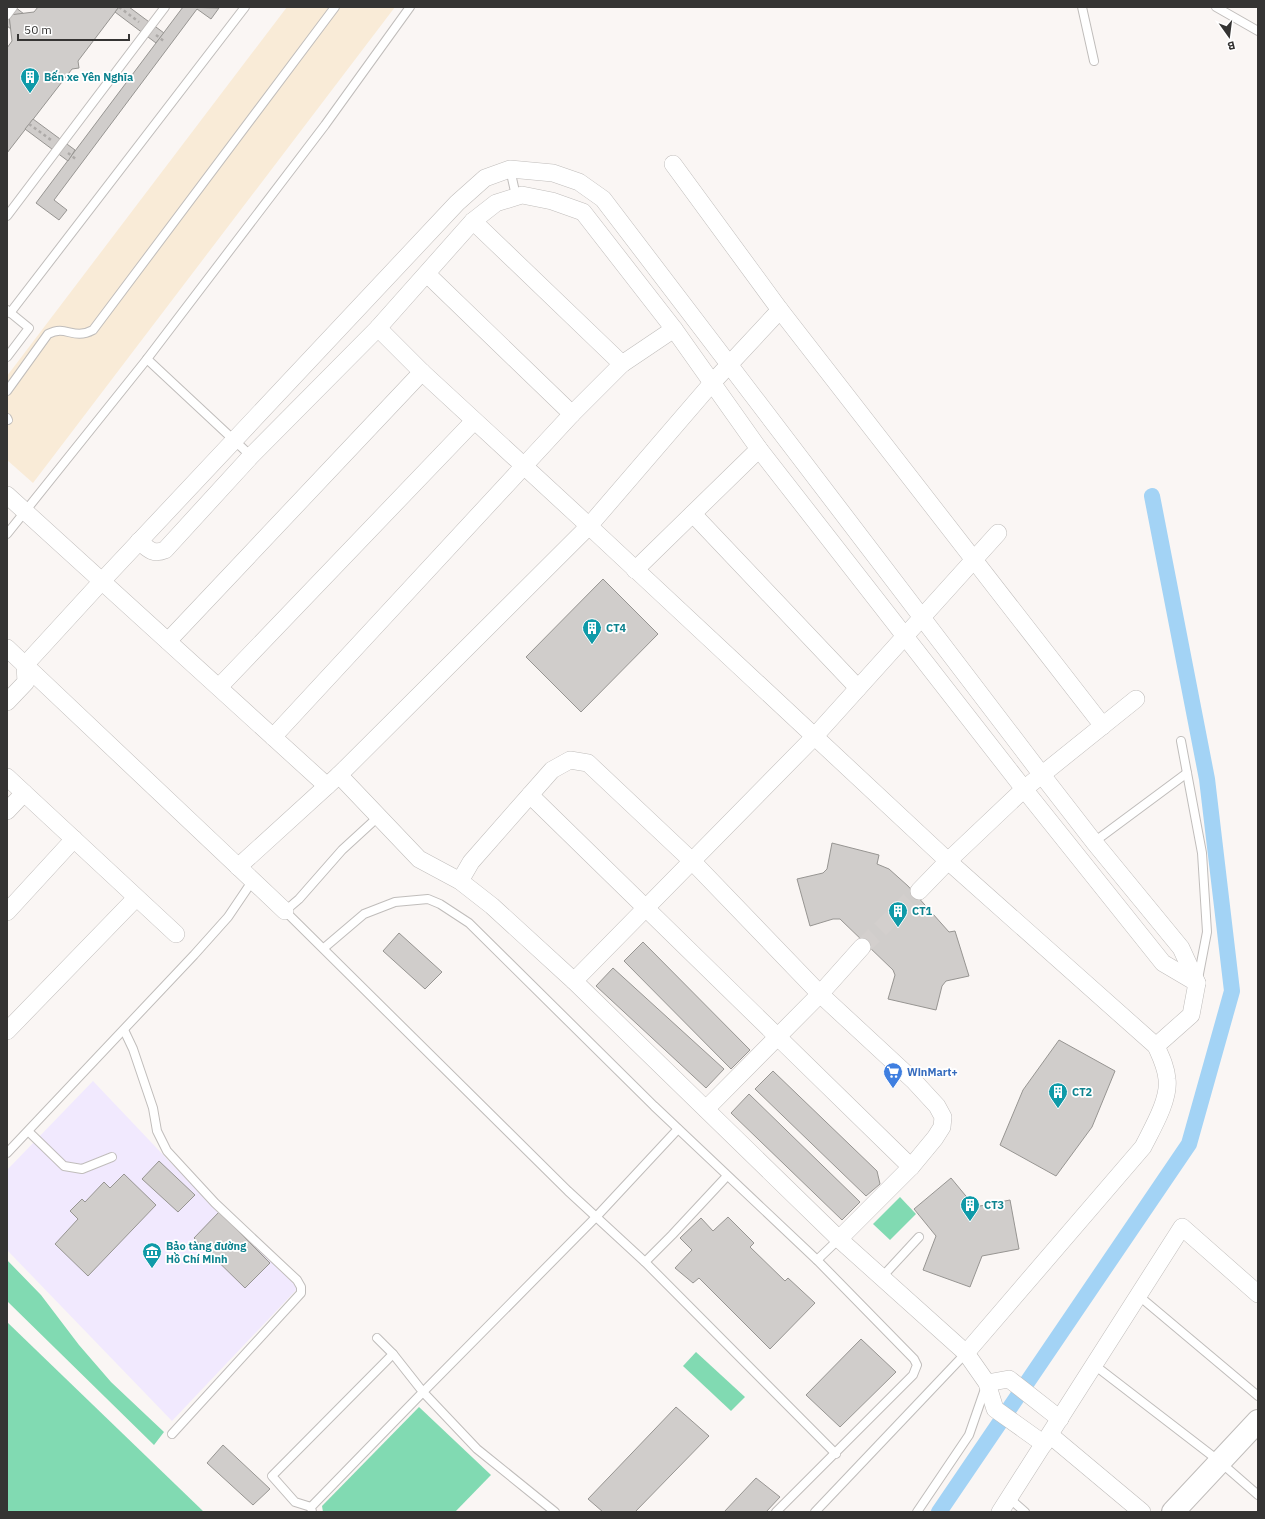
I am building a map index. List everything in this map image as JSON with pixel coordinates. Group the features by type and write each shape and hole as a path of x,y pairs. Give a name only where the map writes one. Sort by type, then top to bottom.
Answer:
{"street":[{"path":"673,164 780,310 1102,726"},
{"path":"7,702 26,682 25,665 139,541 457,203 485,178 510,169 553,173 579,182 603,200 921,619 1094,842 1181,948 1197,983 1191,1015 1156,1046"},
{"path":"139,541 151,552 158,553 165,550 251,456 378,328 473,221 496,203 522,195 552,200 583,212 674,329 759,450 906,635 1024,789 1163,963 1197,983"},
{"path":"473,221 622,364"},
{"path":"427,274 572,414"},
{"path":"238,867 333,780 589,526 712,383 780,310"},
{"path":"378,328 474,421 589,526 948,861 1156,1046 1168,1081 1161,1111 1144,1147 966,1353"},
{"path":"274,737 572,414 622,364 674,329"},
{"path":"168,641 422,372"},
{"path":"219,688 474,421"},
{"path":"635,570 759,450"},
{"path":"7,495 274,737 333,780 378,817 419,859 460,881 492,906 574,981 839,1238 966,1353 986,1383 996,1409 1043,1439 1142,1512"},
{"path":"693,514 858,688"},
{"path":"574,981 814,737 998,533"},
{"path":"7,648 285,911"},
{"path":"920,891 948,861 1024,789 1136,700"},
{"path":"460,881 471,862 552,770 570,760 588,763 692,861 820,994 914,1081 937,1106 943,1117 942,1127 935,1138 911,1167 839,1238"},
{"path":"7,777 176,934"},
{"path":"7,811 24,793"},
{"path":"530,795 911,1167"},
{"path":"7,912 74,839"},
{"path":"7,1031 136,898"},
{"path":"706,1108 820,994 862,947"},
{"path":"1000,1512 1056,1416 1139,1296 1182,1228 1258,1294"},
{"path":"986,1383 1009,1379 1056,1416"},
{"path":"1173,1512 1258,1421"}],"lane":[{"path":"7,15 13,7"},
{"path":"7,216 165,7"},
{"path":"7,357 30,328 9,311 245,7"},
{"path":"7,392 48,334 62,329 76,335 84,335 93,330 335,7"},
{"path":"7,534 147,359 325,125 410,7"},
{"path":"1082,7 1094,61"},
{"path":"1216,7 1258,31"},
{"path":"510,169 516,196"},
{"path":"147,359 251,456"},
{"path":"1181,741 1202,852 1207,932 1197,983"},
{"path":"1094,842 1187,773"},
{"path":"378,817 342,850 299,899 285,911 563,1185 645,1262 836,1454"},
{"path":"7,1153 29,1132 228,917 253,880"},
{"path":"324,948 358,918 370,911 395,902 428,899 440,904 469,923 678,1129 817,1260 914,1358 917,1365 913,1375 836,1454 776,1512"},
{"path":"124,1030 133,1049 153,1108 157,1131 167,1151 215,1203 297,1280 301,1287 301,1293 172,1434"},
{"path":"393,1354 272,1476 295,1502 311,1509 423,1392 597,1216 678,1129"},
{"path":"29,1132 64,1166 82,1169 112,1157"},
{"path":"645,1262 727,1176"},
{"path":"882,1277 919,1237"},
{"path":"817,1260 839,1238"},
{"path":"1139,1296 1258,1396"},
{"path":"377,1338 393,1354 423,1392 477,1449 555,1512"},
{"path":"815,1512 966,1353"},
{"path":"1093,1364 1219,1461 1258,1495"},
{"path":"917,1512 969,1435 986,1383"},
{"path":"1009,1498 1025,1512"}],"shaded area":[{"path":"287,7 395,7 33,483 7,460 7,376"},
{"name":"Bảo tàng đường Hồ Chí Minh","path":"93,1081 168,1160 298,1288 172,1421 7,1250 7,1170"}],"green space":[{"path":"900,1197 916,1214 890,1240 873,1224"},
{"path":"7,1260 41,1295 79,1345 111,1382 164,1432 154,1445 7,1301"},
{"path":"7,1322 204,1512 7,1512"},
{"path":"696,1352 745,1397 731,1411 683,1366"},
{"path":"419,1407 491,1475 455,1512 323,1512 322,1506"}],"building":[{"path":"7,7 15,7 24,14 9,15 11,29 7,26"},
{"name":"Bến xe Yên Nghĩa","path":"38,7 119,7 78,61 79,68 72,69 7,153 7,48 12,41 9,15 34,12"},
{"path":"119,7 129,7 164,33 156,43 115,12"},
{"path":"183,7 219,8 211,19 197,9 54,200 67,210 59,220 36,203"},
{"path":"33,119 75,150 68,161 25,129"},
{"name":"CT4","path":"603,579 658,634 581,712 526,657"},
{"name":"CT1","path":"832,843 879,855 877,864 889,869 908,886 949,932 955,931 969,976 946,981 942,986 936,1010 888,999 895,975 893,970 840,919 833,919 810,926 797,879 823,873 827,869"},
{"path":"399,933 442,972 425,989 383,951"},
{"path":"643,942 750,1050 731,1069 624,961"},
{"path":"613,968 724,1069 706,1088 596,986"},
{"name":"CT2","path":"1059,1040 1115,1071 1092,1127 1056,1176 1000,1145 1023,1090"},
{"path":"773,1071 877,1171 880,1184 866,1196 755,1089"},
{"path":"749,1094 860,1202 842,1220 731,1113"},
{"path":"159,1161 195,1195 178,1212 142,1179"},
{"path":"124,1174 156,1205 88,1276 55,1244 78,1219 70,1211 82,1199 85,1202 104,1182 110,1188"},
{"name":"CT3","path":"951,1178 975,1207 1010,1200 1019,1249 982,1256 970,1287 923,1270 936,1236 914,1209"},
{"path":"219,1212 270,1263 245,1288 194,1238"},
{"path":"728,1217 754,1243 750,1247 785,1281 788,1278 815,1303 770,1349 699,1278 693,1283 675,1268 692,1250 680,1238 701,1218 713,1231"},
{"path":"861,1339 896,1372 840,1427 806,1395"},
{"path":"676,1407 709,1436 635,1512 603,1512 588,1499"},
{"path":"223,1445 270,1489 253,1505 207,1463"},
{"path":"756,1478 780,1497 766,1512 724,1512"}],"waterway":[{"path":"939,1512 1189,1144 1232,991 1207,779 1152,496"}],"tunnel":[{"path":"862,947 919,891"}],"place":[{"name":"Bến xe Yên Nghĩa","path":"30,94"},
{"name":"CT4","path":"592,645"},
{"name":"CT1","path":"898,928"},
{"name":"WinMart+","path":"893,1089"},
{"name":"CT2","path":"1058,1109"},
{"name":"CT3","path":"970,1222"},
{"name":"Bảo tàng đường Hồ Chí Minh","path":"152,1269"}]}
